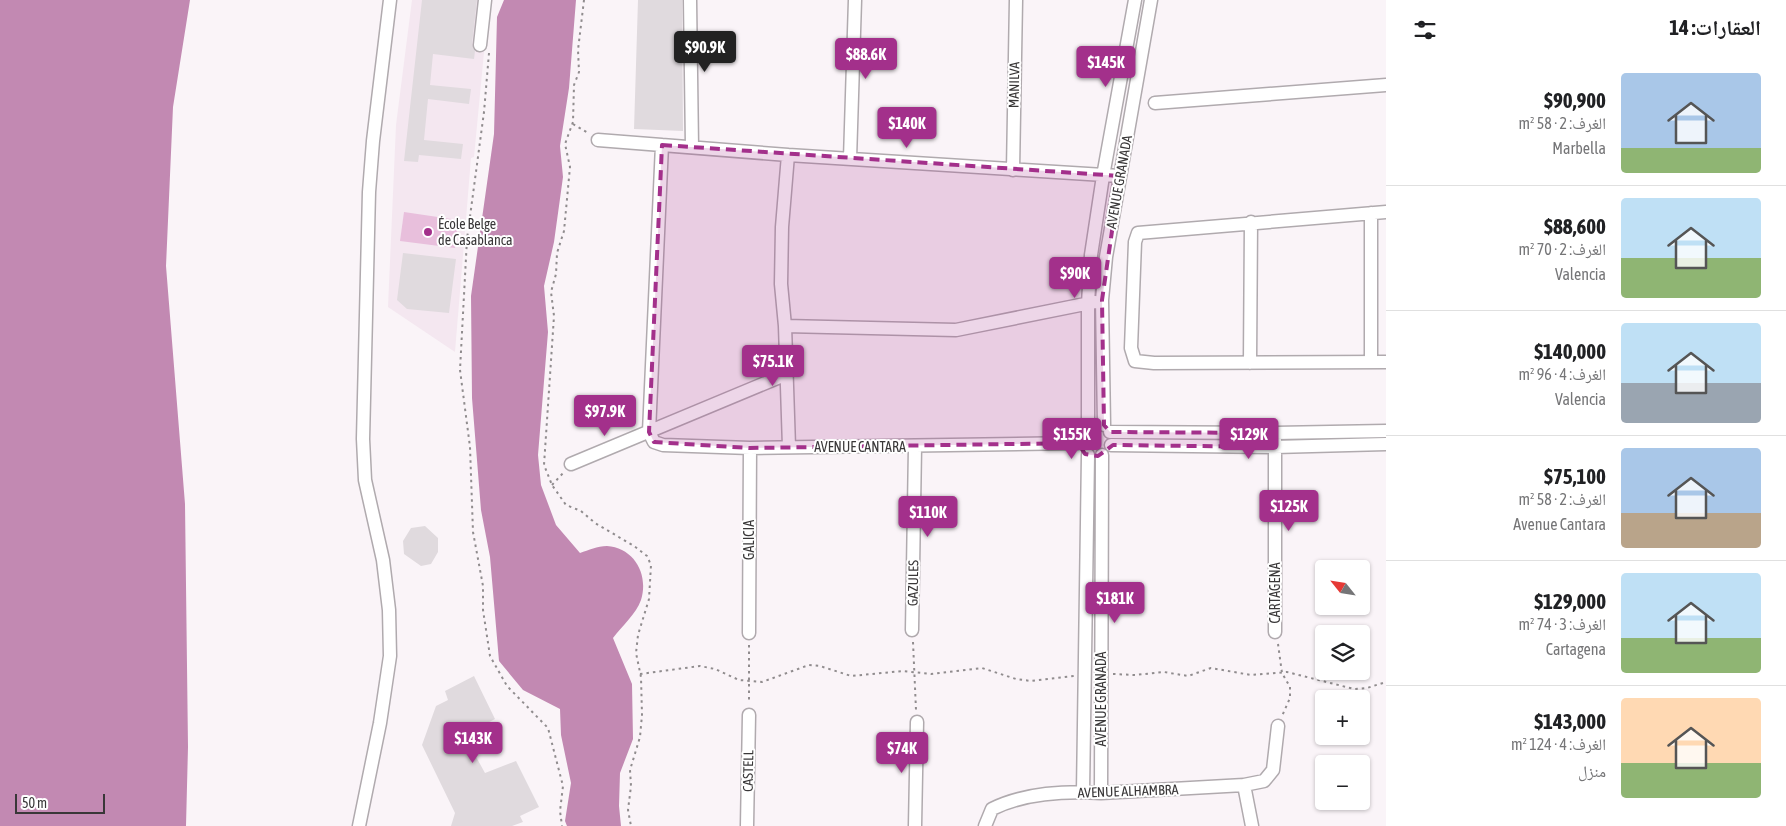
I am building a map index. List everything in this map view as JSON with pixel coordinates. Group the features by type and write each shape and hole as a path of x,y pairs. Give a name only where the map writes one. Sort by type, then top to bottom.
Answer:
{"street":[{"path":"359,826 380,723 390,656 383,560 365,480 364,439 369,192 373,141 390,0"},
{"path":"484,0 485,47"},
{"path":"690,0 692,147"},
{"path":"850,158 855,0"},
{"name":"MANILVA","path":"1012,170 1016,0"},
{"name":"AVENUE GRANADA","path":"1088,424 1088,303 1091,255 1103,176 1135,0"},
{"name":"AVENUE GRANADA","path":"1108,434 1102,300 1106,257 1151,0"},
{"path":"1155,103 1386,85"},
{"path":"598,140 788,155 1120,176"},
{"path":"648,432 662,145"},
{"path":"788,155 781,284 785,326 789,447"},
{"path":"1386,212 1138,233 1135,242 1131,348 1132,357 1138,362 1386,362"},
{"path":"1371,213 1371,362"},
{"path":"1250,363 1251,222"},
{"path":"785,326 956,330 1102,300"},
{"path":"571,464 787,374"},
{"path":"1108,434 1102,455 1088,455 1078,443 1080,432 1088,424 1099,423 1108,434 1275,447 1386,444"},
{"path":"1108,434 1386,431"},
{"name":"AVENUE CANTARA","path":"648,432 654,442 663,445 750,448 915,447 1078,443"},
{"name":"CARTAGENA","path":"1275,433 1275,632"},
{"name":"GAZULES","path":"912,630 915,447"},
{"name":"GALICIA","path":"749,632 750,448"},
{"name":"AVENUE GRANADA","path":"1083,792 1088,455"},
{"name":"AVENUE GRANADA","path":"1102,455 1100,674 1102,793"},
{"name":"CASTELL","path":"747,826 749,715"},
{"path":"915,826 917,722"},
{"name":"AVENUE ALHAMBRA","path":"985,826 992,809 1015,799 1083,792 1102,793 1244,785 1264,781 1273,770 1278,726"},
{"path":"1244,785 1252,826"}],"path":[{"path":"584,0 578,50 579,72 574,85 573,124 565,144 570,167 564,231 557,253 556,274 551,292 554,316 544,465 552,485 566,505 581,511 595,523 634,546 647,556 652,565 649,600 638,635 636,653 640,674 640,737 630,770 631,786 628,810 631,826"},
{"path":"485,47 484,112 467,239 460,370 470,447 473,532 483,586 483,610 490,656 507,686 548,728 563,786 560,811 562,826"},
{"path":"573,124 598,140"},
{"path":"552,485 571,464"},
{"path":"912,630 917,722"},
{"path":"749,632 749,715"},
{"path":"1275,632 1282,673 1290,687 1290,698 1278,726"},
{"path":"640,674 700,666 750,681 762,682 809,665 820,666 851,676 903,671 930,674 982,668 1016,679 1031,681 1085,674"},
{"path":"1100,674 1135,675 1164,672 1188,676 1211,668 1251,676 1282,673 1300,675 1354,688 1366,688 1386,682"}],"highlighted area":[{"path":"662,145 1120,176 1102,300 1104,425 1110,432 1275,433 1275,447 1113,445 1098,456 1085,454 1078,443 750,448 654,442 649,432"}],"shaded area":[{"path":"0,0 190,0 173,107 166,266 185,504 188,747 186,826 0,826"},
{"name":"École Belge de Casablanca","path":"412,0 489,0 474,157 471,158 455,352 388,307 396,125"},
{"path":"504,0 576,0 569,88 560,146 563,177 554,242 544,286 548,332 538,455 541,485 556,525 580,553 596,547 607,546 617,548 632,557 641,572 643,590 639,605 613,638 632,684 633,739 620,773 619,806 621,826 567,826 565,821 571,783 561,735 560,709 523,690 499,661 490,557 481,510 472,398 471,296 494,134 497,17"},
{"path":"404,212 458,220 455,248 400,241"}],"building":[{"path":"422,0 477,0 472,44 475,51 474,59 433,54 430,85 471,89 469,104 428,99 424,140 463,144 461,159 419,155 418,162 404,161"},
{"path":"638,0 682,0 683,131 634,129"},
{"path":"403,253 456,259 449,313 407,309 397,300"},
{"path":"425,526 438,538 438,552 431,564 421,566 404,554 403,541 411,528"},
{"path":"474,676 495,719 464,735 485,773 516,761 539,807 520,816 523,822 512,826 451,826 455,813 422,745 436,706 448,700 445,691"}],"place":[{"name":"École Belge de Casablanca","path":"428,232"}]}
